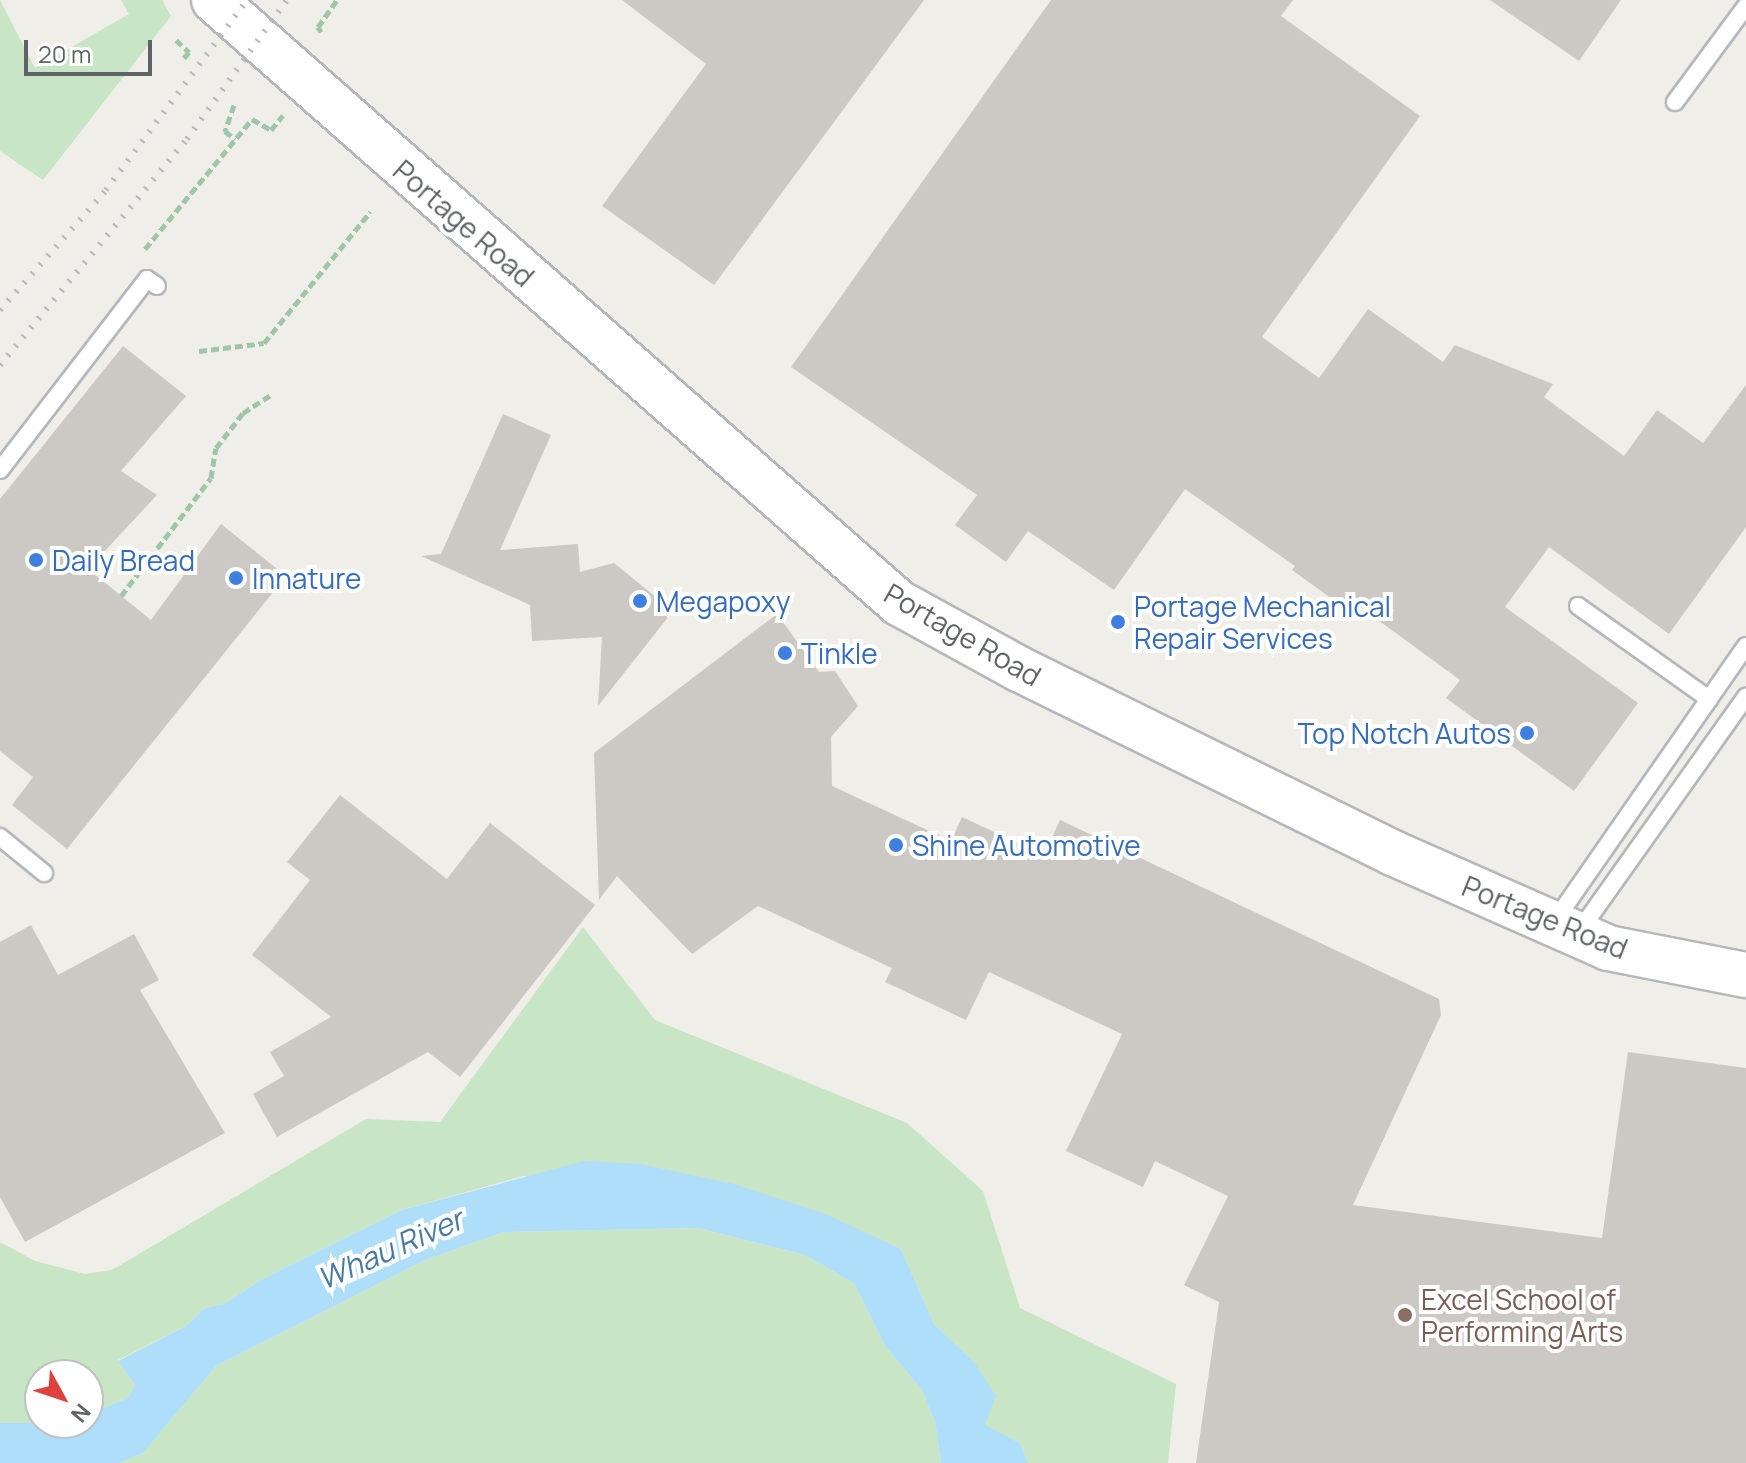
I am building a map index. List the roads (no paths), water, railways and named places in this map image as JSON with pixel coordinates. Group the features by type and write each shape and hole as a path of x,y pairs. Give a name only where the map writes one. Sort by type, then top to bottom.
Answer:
{"main road":[{"name":"Portage Road","path":"226,6 899,603 1019,669 1393,853 1565,929 1639,956 1746,975"}],"lane":[{"path":"1675,102 1746,6"},
{"path":"0,470 147,279 157,286"},
{"path":"1578,606 1709,699"},
{"path":"1565,929 1709,699 1746,646"},
{"path":"1565,929 1746,697"},
{"path":"0,837 44,873"}],"water":[{"name":"Whau River","path":"584,1161 640,1164 734,1184 825,1214 901,1249 934,1324 974,1362 996,1396 985,1425 1020,1443 1028,1463 941,1463 935,1422 922,1390 885,1346 854,1283 805,1255 698,1228 504,1232 425,1260 216,1366 143,1453 119,1463 0,1463 0,1423 24,1423 24,1439 104,1439 104,1408 128,1398 135,1385 118,1361 186,1326 205,1308 224,1304 264,1278 402,1210"}],"railway":[{"path":"0,310 106,190 247,0"},
{"path":"0,365 187,139 287,0"}],"place":[{"name":"Daily Bread","path":"36,560"},
{"name":"Innature","path":"236,578"},
{"name":"Megapoxy","path":"640,601"},
{"name":"Portage Mechanical Repair Services","path":"1118,622"},
{"name":"Tinkle","path":"785,653"},
{"name":"Top Notch Autos","path":"1527,733"},
{"name":"Shine Automotive","path":"896,845"},
{"name":"Excel School of Performing Arts","path":"1405,1315"}]}
